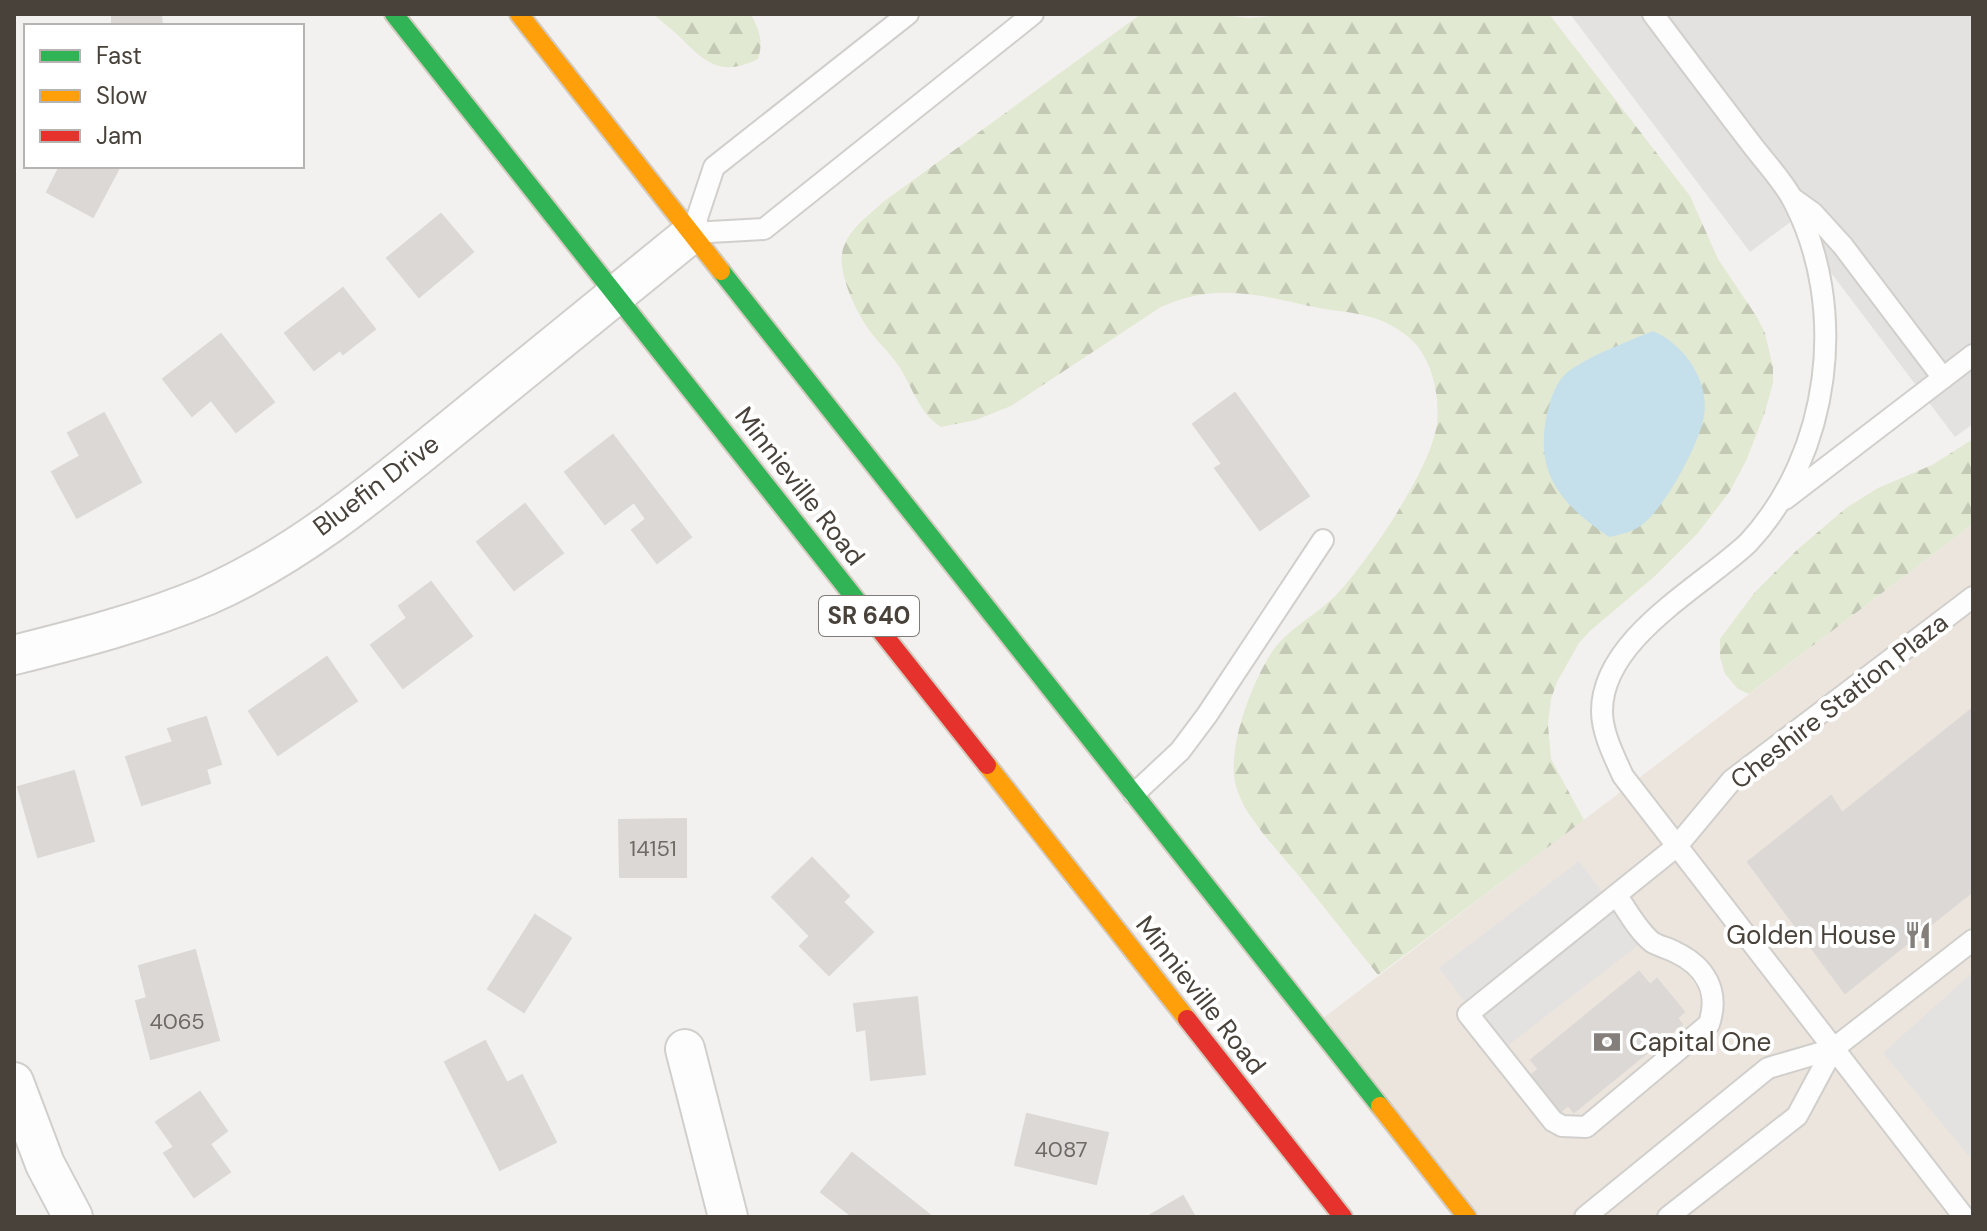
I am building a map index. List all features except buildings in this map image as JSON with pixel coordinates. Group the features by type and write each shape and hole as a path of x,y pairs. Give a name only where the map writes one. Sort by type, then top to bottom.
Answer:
{"main road":[{"name":"Minnieville Road","path":"394,14 1343,1217"},
{"path":"519,14 1467,1217"}],"street":[{"name":"Bluefin Drive","path":"14,655 126,624 193,600 267,564 340,516 409,463 692,233"},
{"path":"685,1049 728,1217"},
{"path":"14,1082 45,1164 73,1217"}],"lane":[{"path":"908,14 714,167 692,233 764,229 1033,14"},
{"path":"1653,14 1792,198 1815,252 1823,300 1821,391 1802,459 1762,528 1733,557 1636,635 1618,657 1602,711 1610,747 1623,776 1964,1217"},
{"path":"1792,198 1813,213 1843,246 1943,378"},
{"path":"1773,509 1973,355"},
{"path":"1134,794 1180,751 1199,726 1323,540"},
{"name":"Cheshire Station Plaza","path":"1617,896 1652,942 1685,957 1702,970 1711,985 1713,1013 1709,1024 1586,1127 1562,1126 1553,1121 1468,1014 1677,846 1732,780 1973,597"},
{"path":"1585,1217 1768,1068 1833,1049 1973,940"},
{"path":"1668,1217 1797,1116 1833,1049"}],"shaded area":[{"path":"1570,14 1973,14 1973,424 1955,437 1792,221 1750,252"},
{"path":"1973,524 1973,1217 1466,1217 1314,1025"},
{"path":"1579,861 1641,943 1502,1050 1439,968"},
{"path":"1973,972 1973,1161 1883,1053"}],"green space":[{"path":"653,14 751,14 760,36 758,59 735,67 716,65"},
{"path":"1141,14 1214,14 1249,18 1298,14 1549,14 1690,196 1718,259 1765,333 1773,367 1773,383 1746,461 1730,491 1698,533 1579,643 1557,682 1548,725 1551,759 1584,820 1378,975 1251,817 1237,789 1234,761 1244,713 1270,655 1284,638 1329,602 1350,579 1397,513 1424,464 1437,423 1437,399 1428,363 1415,343 1394,327 1359,314 1253,295 1199,295 1161,307 1011,406 976,420 941,427 922,408 900,368 865,324 845,280 842,262 844,246 852,232 883,202"},
{"path":"1973,439 1973,524 1749,694 1738,689 1725,674 1720,657 1720,639 1755,592 1798,549 1846,508 1878,488 1932,465"}],"water":[{"path":"1653,331 1675,345 1692,365 1703,390 1704,416 1689,458 1652,516 1639,527 1609,537 1577,512 1555,486 1544,454 1547,414 1557,385 1569,371"}],"traffic: fast":[{"path":"394,14 865,611"},
{"path":"721,271 1380,1106"}],"traffic: slow":[{"path":"519,14 721,271"},
{"path":"987,765 1187,1019"},
{"path":"1380,1106 1467,1217"}],"traffic: jam":[{"path":"865,611 987,765"},
{"path":"1187,1019 1343,1217"}],"place":[{"name":"Golden House","path":"1918,935"},
{"name":"Capital One","path":"1607,1042"}]}
